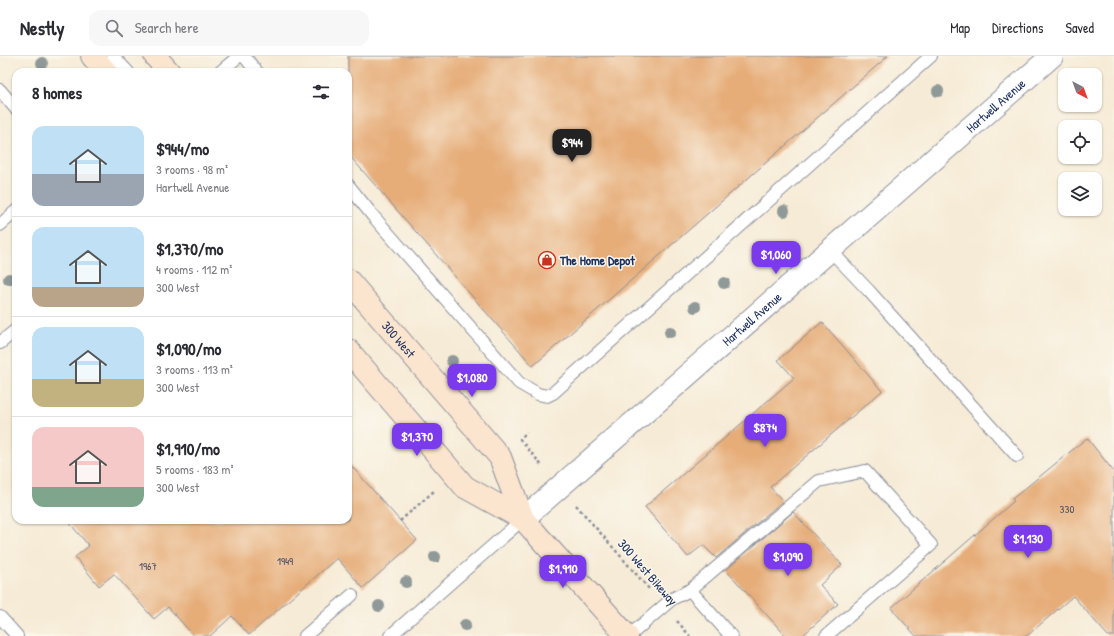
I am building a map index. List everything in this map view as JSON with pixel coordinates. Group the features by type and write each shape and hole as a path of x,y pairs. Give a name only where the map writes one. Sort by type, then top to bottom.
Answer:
{"main road":[{"path":"92,56 102,68"},
{"path":"155,56 165,68"},
{"name":"300 West","path":"352,285 500,457 523,519"},
{"name":"300 West","path":"352,355 465,487 523,519 628,636"}],"street":[{"name":"Hartwell Avenue","path":"523,519 1052,56"}],"lane":[{"path":"113,56 124,68"},
{"path":"225,68 239,56"},
{"path":"244,56 254,68"},
{"path":"352,190 372,216 519,384 538,394 547,396 553,393 931,56"},
{"path":"0,90 12,104"},
{"path":"0,225 12,214"},
{"path":"830,250 1017,456"},
{"path":"0,344 12,334"},
{"path":"628,636 672,599 690,590 819,481 865,471 931,545 826,636"},
{"path":"390,636 523,519"},
{"path":"690,590 731,636"},
{"path":"305,636 352,595"},
{"path":"0,617 17,636"}],"path":[{"path":"520,439 527,432"},
{"path":"400,521 435,491"},
{"name":"300 West Bikeway","path":"591,522 690,636"}],"building":[{"name":"The Home Depot","path":"348,56 888,56 533,366 352,159 352,68 348,68"},
{"path":"822,322 882,391 770,487 783,501 716,558 703,545 688,557 645,507 794,378 778,360"},
{"path":"1087,438 1114,472 1114,636 1108,636 1073,596 1027,636 916,636 891,608 1014,501 1012,499"},
{"path":"352,467 417,540 363,588 337,558 249,635 232,616 210,636 194,636 168,607 154,619 114,574 99,586 75,557 89,546 70,524 352,524"},
{"path":"793,512 842,565 820,585 838,604 802,636 786,636 726,570"}],"place":[{"name":"The Home Depot","path":"547,260"}]}
